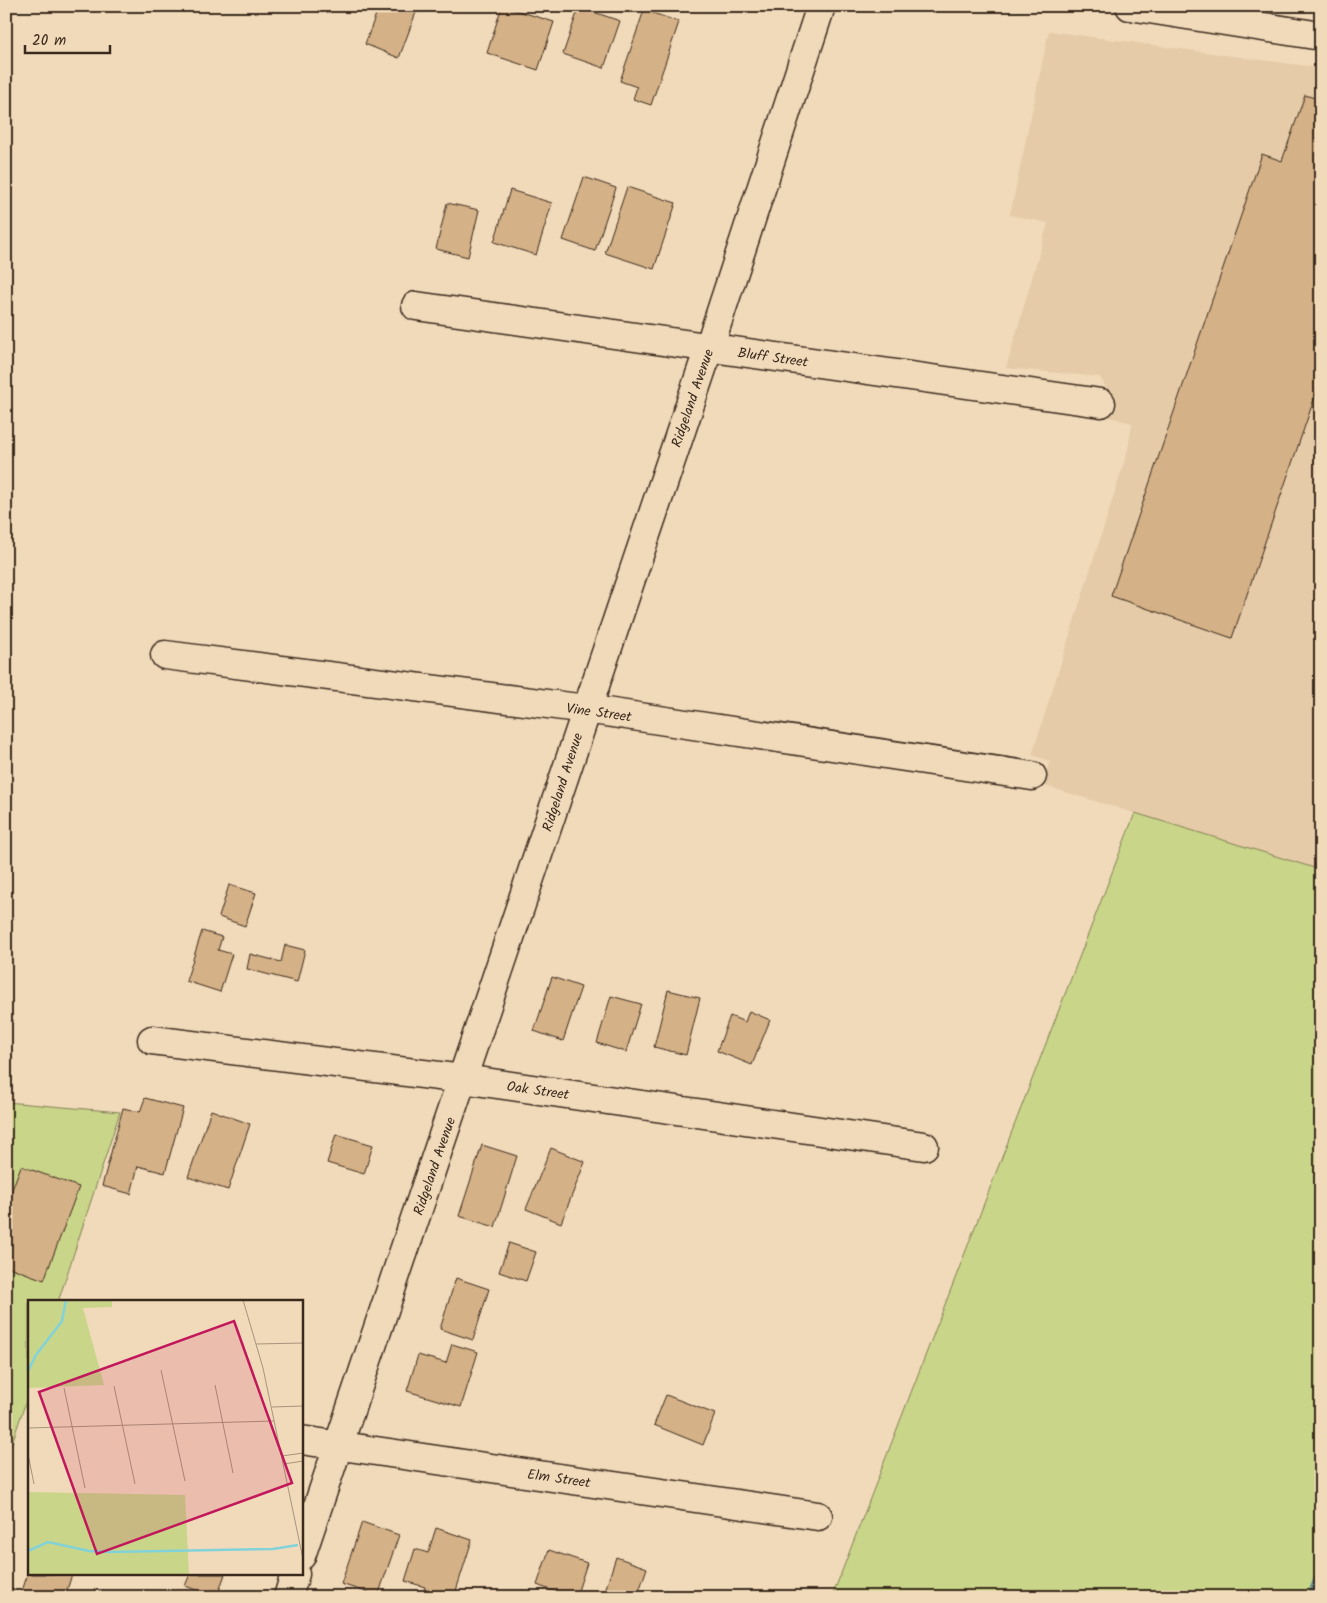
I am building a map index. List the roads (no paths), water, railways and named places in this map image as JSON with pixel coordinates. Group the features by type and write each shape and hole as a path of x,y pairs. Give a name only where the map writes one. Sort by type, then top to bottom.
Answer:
{"street":[{"name":"Ridgeland Avenue","path":"302,1553 709,348 821,6"},
{"path":"1130,6 1169,10 1321,36"},
{"name":"Bluff Street","path":"416,306 1101,403"},
{"name":"Vine Street","path":"165,655 586,709 1032,776"},
{"name":"Oak Street","path":"152,1040 463,1079 924,1146"},
{"name":"Elm Street","path":"302,1440 818,1516"},
{"path":"288,1597 294,1576"}],"waterway":[{"path":"1311,1597 1321,1572"}]}
